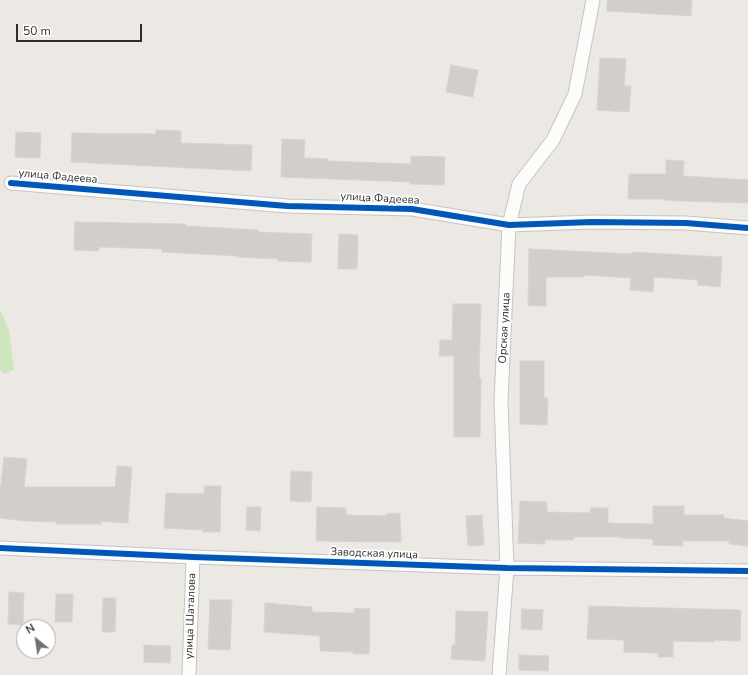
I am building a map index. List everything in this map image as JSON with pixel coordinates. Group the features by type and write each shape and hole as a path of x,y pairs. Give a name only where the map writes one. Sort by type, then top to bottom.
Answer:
{"street":[{"name":"Орская улица","path":"499,675 506,568 501,400 509,225 519,184 553,140 575,94 593,0"},
{"name":"улица Фадеева","path":"11,183 287,206 412,209 509,225 592,222 686,223 748,228"},
{"name":"Заводская улица","path":"0,548 193,557 506,568 748,571"},
{"name":"улица Шаталова","path":"188,675 193,557"}],"green space":[{"path":"0,310 9,330 14,370 3,374 0,369"}],"building":[{"path":"607,0 692,0 691,16 607,11"},
{"path":"600,58 626,59 624,86 631,86 629,112 597,110"},
{"path":"451,65 478,70 473,97 446,92"},
{"path":"156,130 181,131 181,143 252,145 251,171 71,162 72,133 156,134"},
{"path":"16,132 41,133 40,158 15,157"},
{"path":"282,139 305,140 304,158 328,159 328,161 411,164 411,156 445,157 444,185 410,184 411,182 281,177"},
{"path":"666,160 684,161 683,176 748,180 748,203 628,199 629,174 666,174"},
{"path":"75,222 186,224 186,226 258,230 258,232 312,234 311,262 278,261 278,259 162,252 162,249 99,247 99,251 74,250"},
{"path":"339,234 358,235 357,269 338,269"},
{"path":"529,249 632,254 632,252 722,257 720,287 698,285 698,280 654,277 653,292 630,290 631,278 584,275 584,277 546,277 546,306 528,306"},
{"path":"453,304 481,304 479,378 481,378 480,437 454,437 454,356 439,356 440,340 452,340"},
{"path":"520,361 544,361 544,398 548,398 547,425 520,424"},
{"path":"4,457 27,459 24,487 115,487 117,466 132,467 128,523 101,521 101,524 56,524 56,522 24,521 0,518 0,493"},
{"path":"291,471 312,472 311,502 290,501"},
{"path":"205,486 221,486 220,532 203,532 203,530 164,528 166,493 204,494"},
{"path":"520,501 547,502 547,512 590,513 591,508 608,508 608,523 653,524 653,506 684,506 684,515 724,515 724,518 748,521 748,546 729,544 729,541 683,541 683,546 653,545 653,539 621,537 574,537 574,540 545,540 545,544 518,543"},
{"path":"247,507 261,507 260,531 246,530"},
{"path":"317,507 346,508 346,515 386,516 386,514 400,513 401,542 316,541"},
{"path":"482,515 484,545 468,546 466,516"},
{"path":"9,592 24,593 23,619 16,619 16,625 8,624"},
{"path":"56,594 73,594 72,622 56,622"},
{"path":"103,598 116,598 115,632 102,632"},
{"path":"210,600 232,600 230,650 208,649"},
{"path":"265,603 312,607 312,612 354,613 355,608 370,609 369,654 320,651 320,636 264,632"},
{"path":"589,606 741,610 740,641 673,641 673,657 658,657 658,653 624,652 624,640 587,639"},
{"path":"522,609 543,610 542,630 521,629"},
{"path":"456,611 488,612 485,661 451,659 452,645 455,645"},
{"path":"144,645 171,646 170,663 144,662"},
{"path":"519,655 549,656 548,671 519,670"}],"cycle path":[{"path":"11,183 287,206 412,209 509,225 592,222 686,223 748,228"},
{"path":"0,548 193,557 507,568 748,571"}]}
